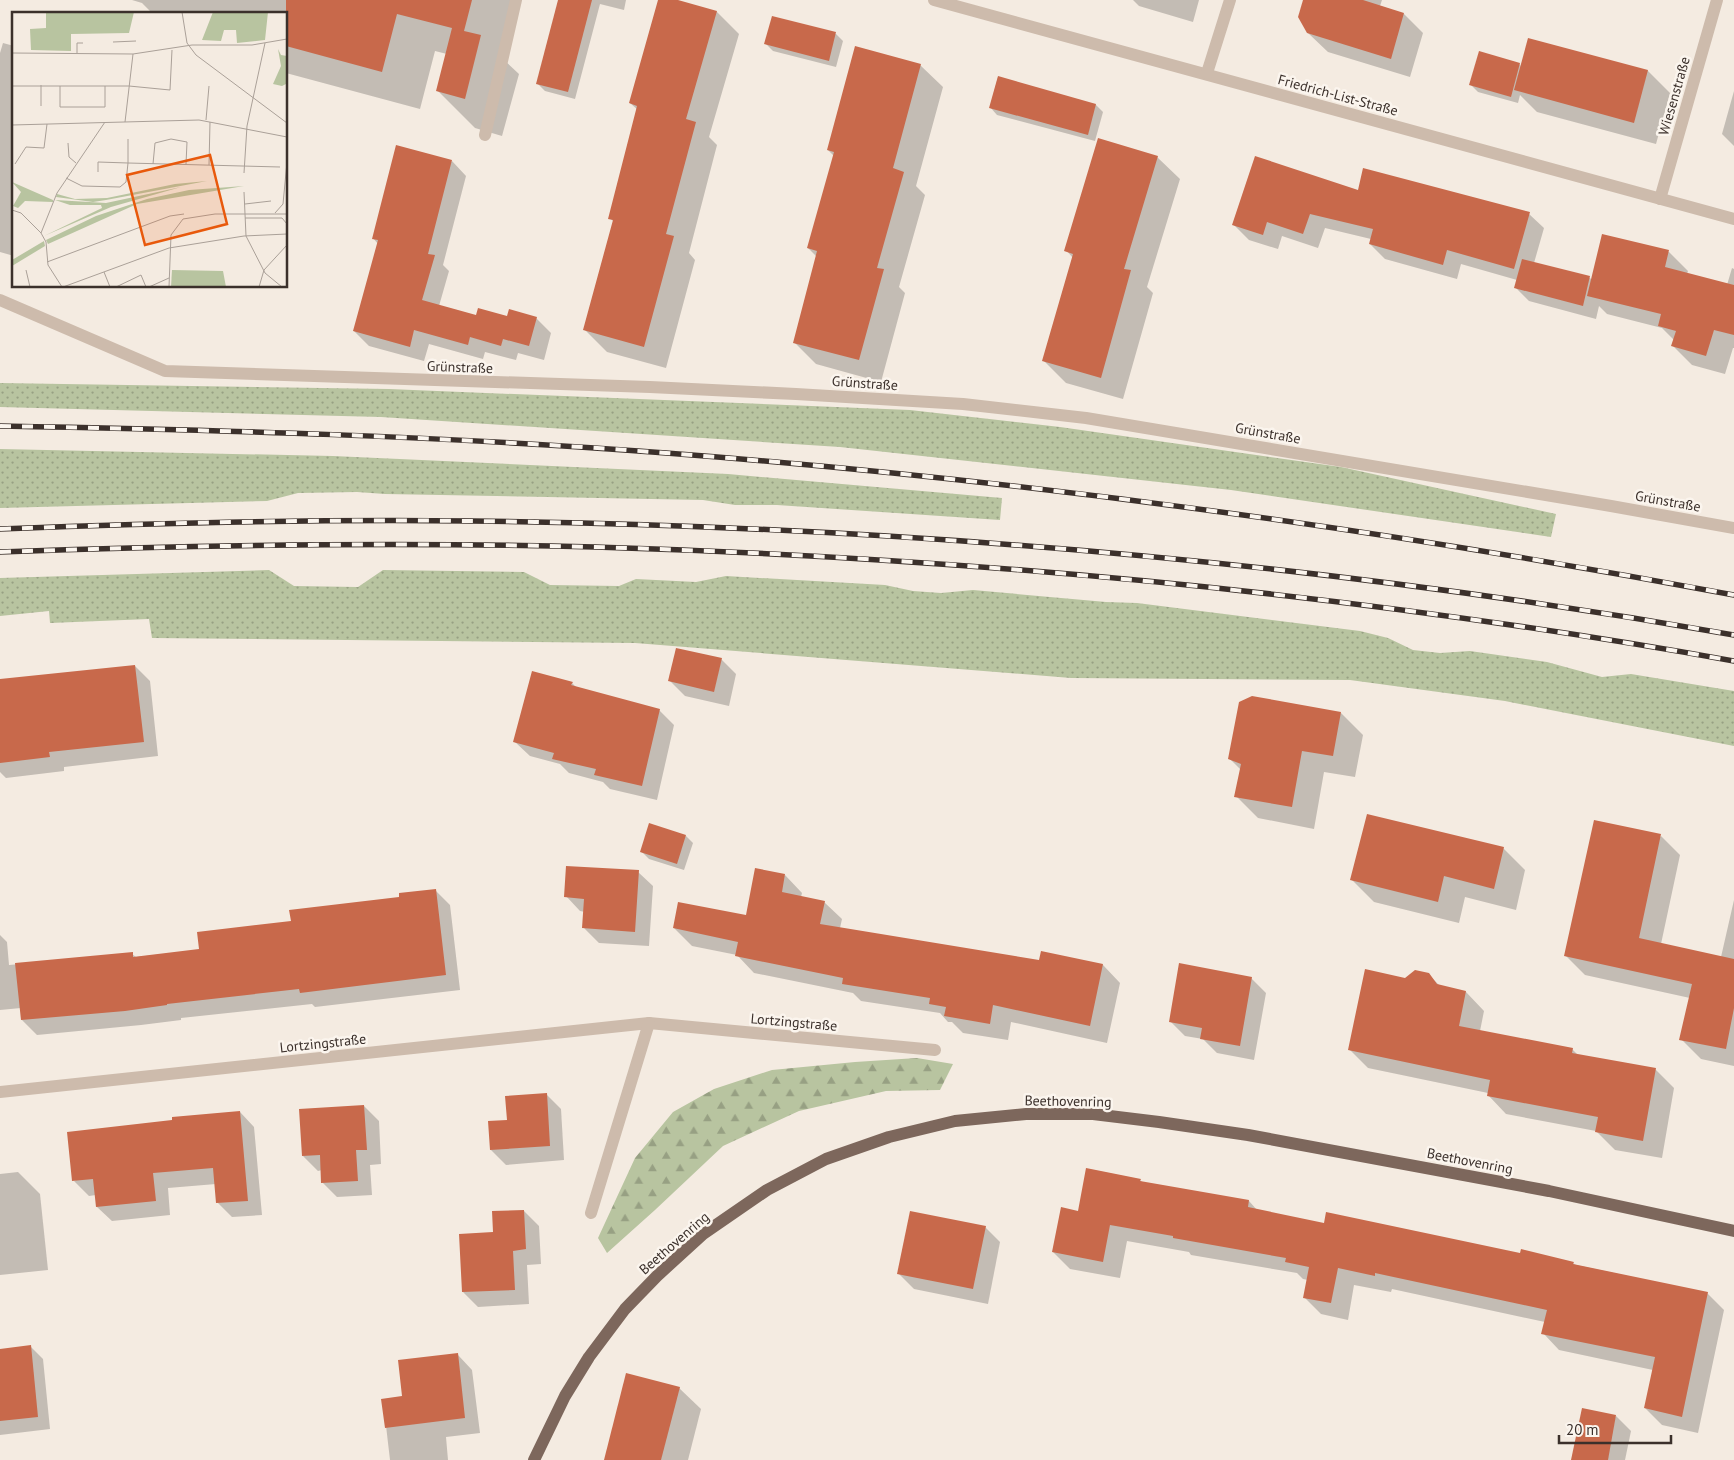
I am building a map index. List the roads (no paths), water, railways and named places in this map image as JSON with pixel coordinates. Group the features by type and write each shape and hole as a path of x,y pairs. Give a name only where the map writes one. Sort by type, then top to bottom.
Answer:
{"main road":[{"name":"Beethovenring","path":"534,1460 564,1396 589,1357 625,1309 657,1276 703,1234 767,1190 826,1159 890,1137 955,1121 1026,1114 1093,1114 1159,1122 1248,1135 1549,1191 1734,1231"}],"street":[{"path":"485,134 516,0"},
{"name":"Friedrich-List-Straße","path":"934,0 1734,219"},
{"path":"1207,74 1230,0"},
{"name":"Wiesenstraße","path":"1660,199 1717,0"},
{"name":"Grünstraße","path":"0,300 165,371 660,388 963,404 1086,418 1734,528"},
{"path":"591,1213 649,1023"},
{"name":"Lortzingstraße","path":"0,1092 649,1023 936,1050"}],"railway":[{"path":"0,426 250,432 499,442 666,453 935,477 1202,509 1335,528 1601,571 1734,595"},
{"path":"0,529 236,522 472,521 631,524 948,540 1106,552 1421,587 1578,609 1734,635"},
{"path":"0,552 223,546 446,545 595,547 881,560 1024,570 1309,598 1593,637 1734,661"}]}
